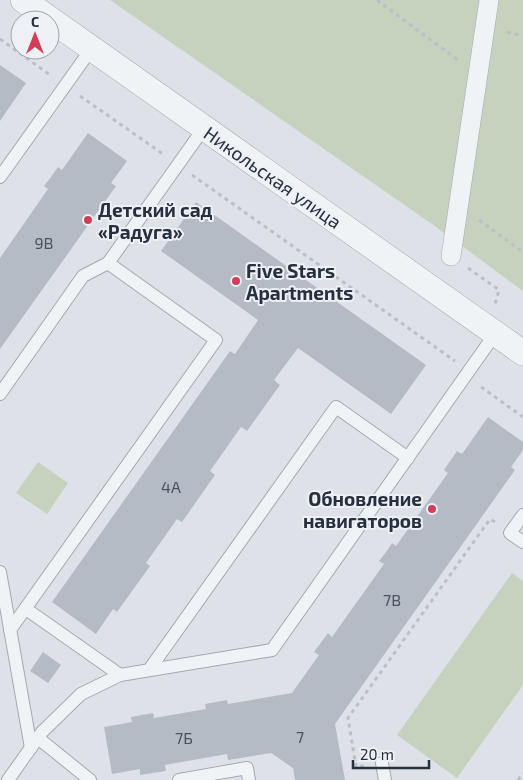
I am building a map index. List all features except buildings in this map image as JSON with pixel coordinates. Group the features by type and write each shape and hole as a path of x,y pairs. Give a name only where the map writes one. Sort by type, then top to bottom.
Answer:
{"street":[{"name":"Никольская улица","path":"23,0 523,354"},
{"path":"451,256 489,0"}],"lane":[{"path":"1,175 92,48"},
{"path":"0,394 84,276 108,263 204,128"},
{"path":"10,630 216,340 108,263"},
{"path":"8,780 34,743 81,694 120,676 272,650 467,374 492,332"},
{"path":"149,670 336,407 408,458"},
{"path":"523,515 510,533 523,542"},
{"path":"0,572 10,630 34,743 90,780"},
{"path":"26,609 120,676"},
{"path":"382,763 385,780"},
{"path":"179,780 247,768 249,780"}],"path":[{"path":"377,0 477,75"},
{"path":"0,39 178,165 467,374 523,417"},
{"path":"459,206 523,252"},
{"path":"451,256 499,290 492,332"},
{"path":"382,763 356,767 348,718 490,519 510,533"},
{"path":"518,780 523,773"}],"green space":[{"path":"110,0 523,0 523,291 439,229"},
{"path":"38,462 68,483 47,514 16,493"},
{"path":"512,573 523,581 523,685 457,778 397,735"}],"place":[{"name":"Детский сад «Радуга»","path":"88,220"},
{"name":"Five Stars Apartments","path":"236,281"},
{"name":"Обновление навигаторов","path":"432,509"}]}
